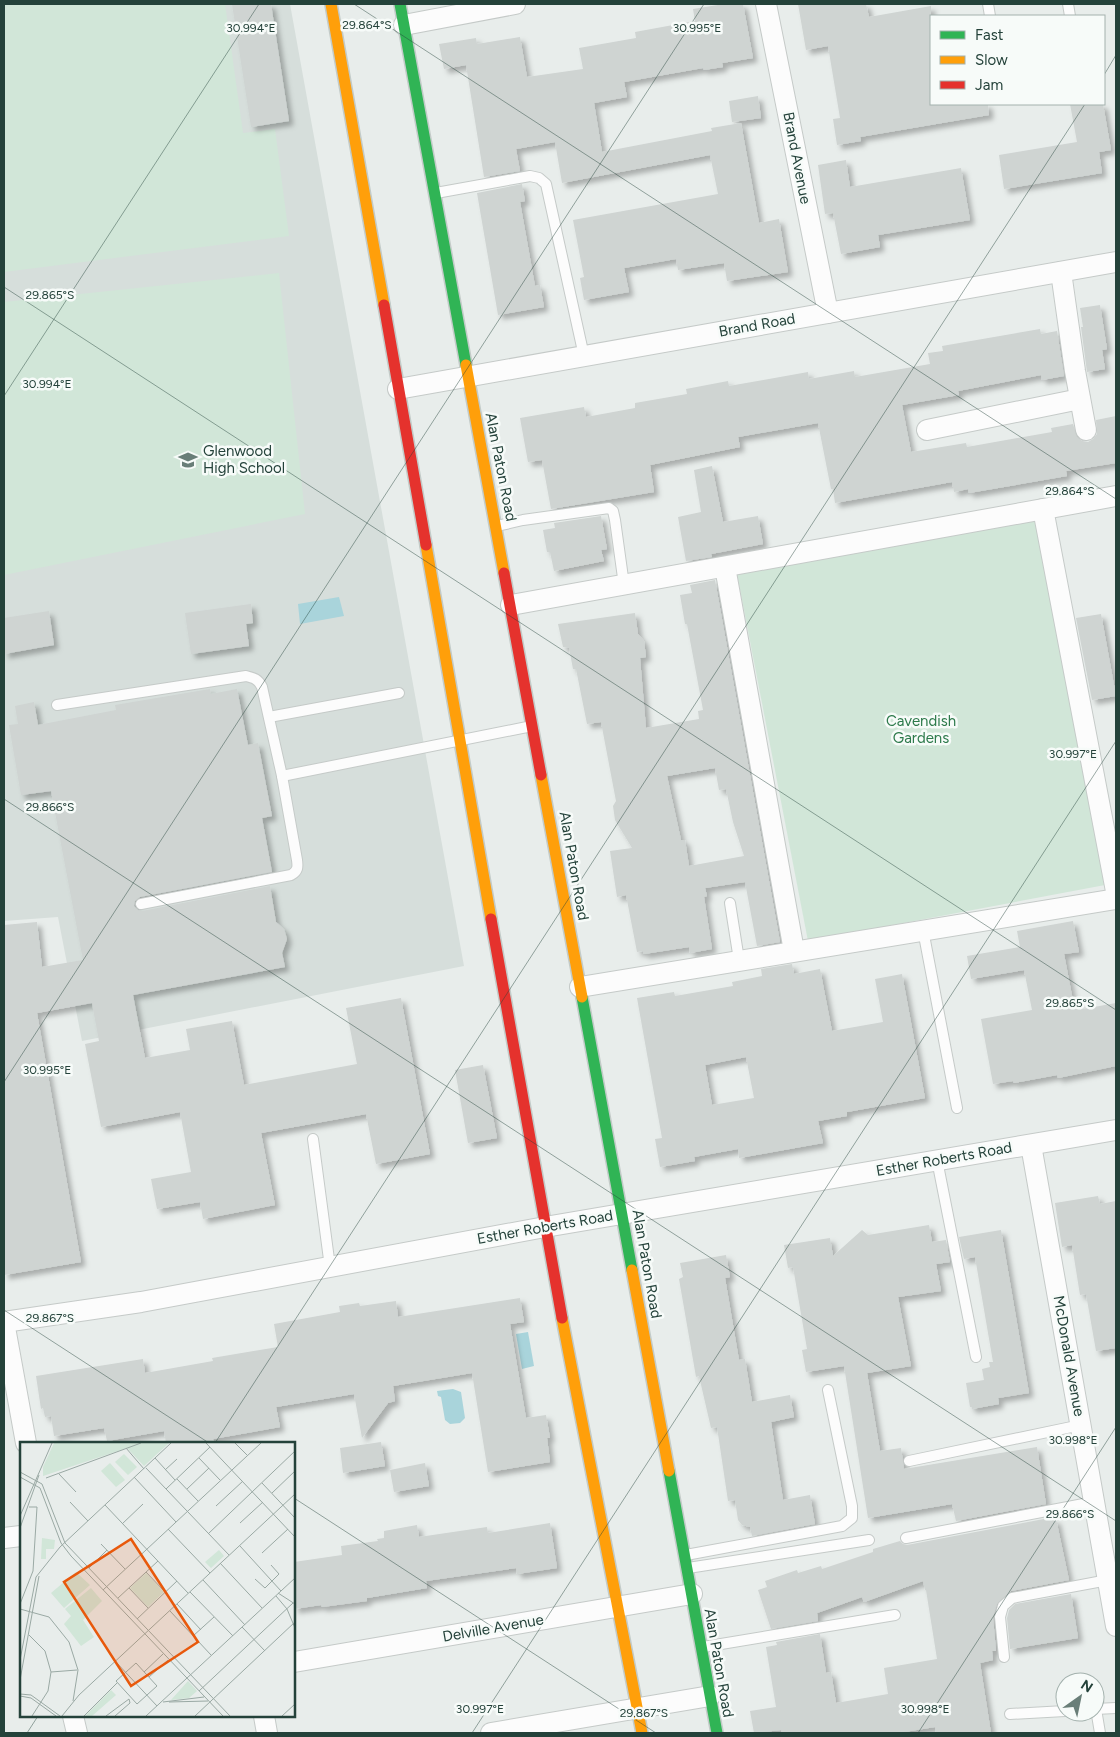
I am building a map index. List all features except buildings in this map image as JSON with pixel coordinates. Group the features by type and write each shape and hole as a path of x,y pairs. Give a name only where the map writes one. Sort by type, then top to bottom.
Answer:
{"street":[{"path":"332,4 545,1227 642,1733"},
{"name":"Alan Paton Road","path":"400,4 717,1733"},
{"path":"404,25 515,4"},
{"name":"Brand Avenue","path":"766,4 828,313"},
{"name":"Brand Road","path":"398,390 1116,262"},
{"path":"1061,272 1086,430"},
{"path":"927,430 1080,399"},
{"path":"511,605 1116,496"},
{"path":"1043,509 1116,891"},
{"path":"725,567 794,951"},
{"path":"580,988 739,960 1116,899"},
{"name":"Esther Roberts Road","path":"4,1322 141,1302 623,1213 1116,1130"},
{"name":"McDonald Avenue","path":"1031,1144 1116,1626"},
{"path":"4,1322 26,1442"},
{"path":"4,1538 20,1536"},
{"name":"Delville Avenue","path":"295,1662 692,1594"},
{"path":"491,1733 710,1696"},
{"path":"73,1717 76,1733"},
{"path":"264,1717 267,1733"}],"lane":[{"path":"435,193 530,176 539,178 546,184 584,356"},
{"path":"496,526 524,520 609,508 613,511 615,520 624,585"},
{"path":"57,705 246,676 253,677 259,681 262,687 282,776 298,868 291,875 141,904"},
{"path":"269,717 399,694"},
{"path":"282,776 533,726"},
{"path":"730,903 739,960"},
{"path":"923,930 957,1108"},
{"path":"313,1139 330,1267"},
{"path":"937,1160 976,1357"},
{"path":"685,1555 842,1526 852,1518 852,1506 828,1390"},
{"path":"909,1461 1081,1426"},
{"path":"906,1538 1094,1502"},
{"path":"687,1568 869,1540"},
{"path":"1004,1657 1000,1617 1003,1606 1012,1598 1108,1580"},
{"path":"701,1647 895,1615"},
{"path":"1010,1714 1055,1712"}],"shaded area":[{"name":"Glenwood High School","path":"4,4 290,4 464,966 82,1041 58,917 4,921"}],"green space":[{"path":"4,4 225,4 243,133 275,129 289,236 4,272"},
{"path":"279,273 305,514 4,575 4,302"},
{"name":"Cavendish Gardens","path":"1035,518 1105,885 808,941 737,574"}],"water":[{"path":"339,597 344,616 300,624 298,604"},
{"path":"528,1332 534,1366 522,1369 516,1334"},
{"path":"453,1389 461,1392 465,1418 460,1423 450,1424 445,1420 441,1397 438,1396 437,1391"}],"traffic: fast":[{"path":"400,4 466,365"},
{"path":"582,997 632,1270"},
{"path":"669,1471 717,1733"}],"traffic: slow":[{"path":"331,4 384,305"},
{"path":"466,365 504,573"},
{"path":"426,545 491,919"},
{"path":"541,775 582,997"},
{"path":"632,1270 669,1471"},
{"path":"562,1318 642,1733"}],"traffic: jam":[{"path":"384,305 426,545"},
{"path":"504,573 541,775"},
{"path":"491,919 562,1318"}],"place":[{"name":"Glenwood High School","path":"188,460"}]}
